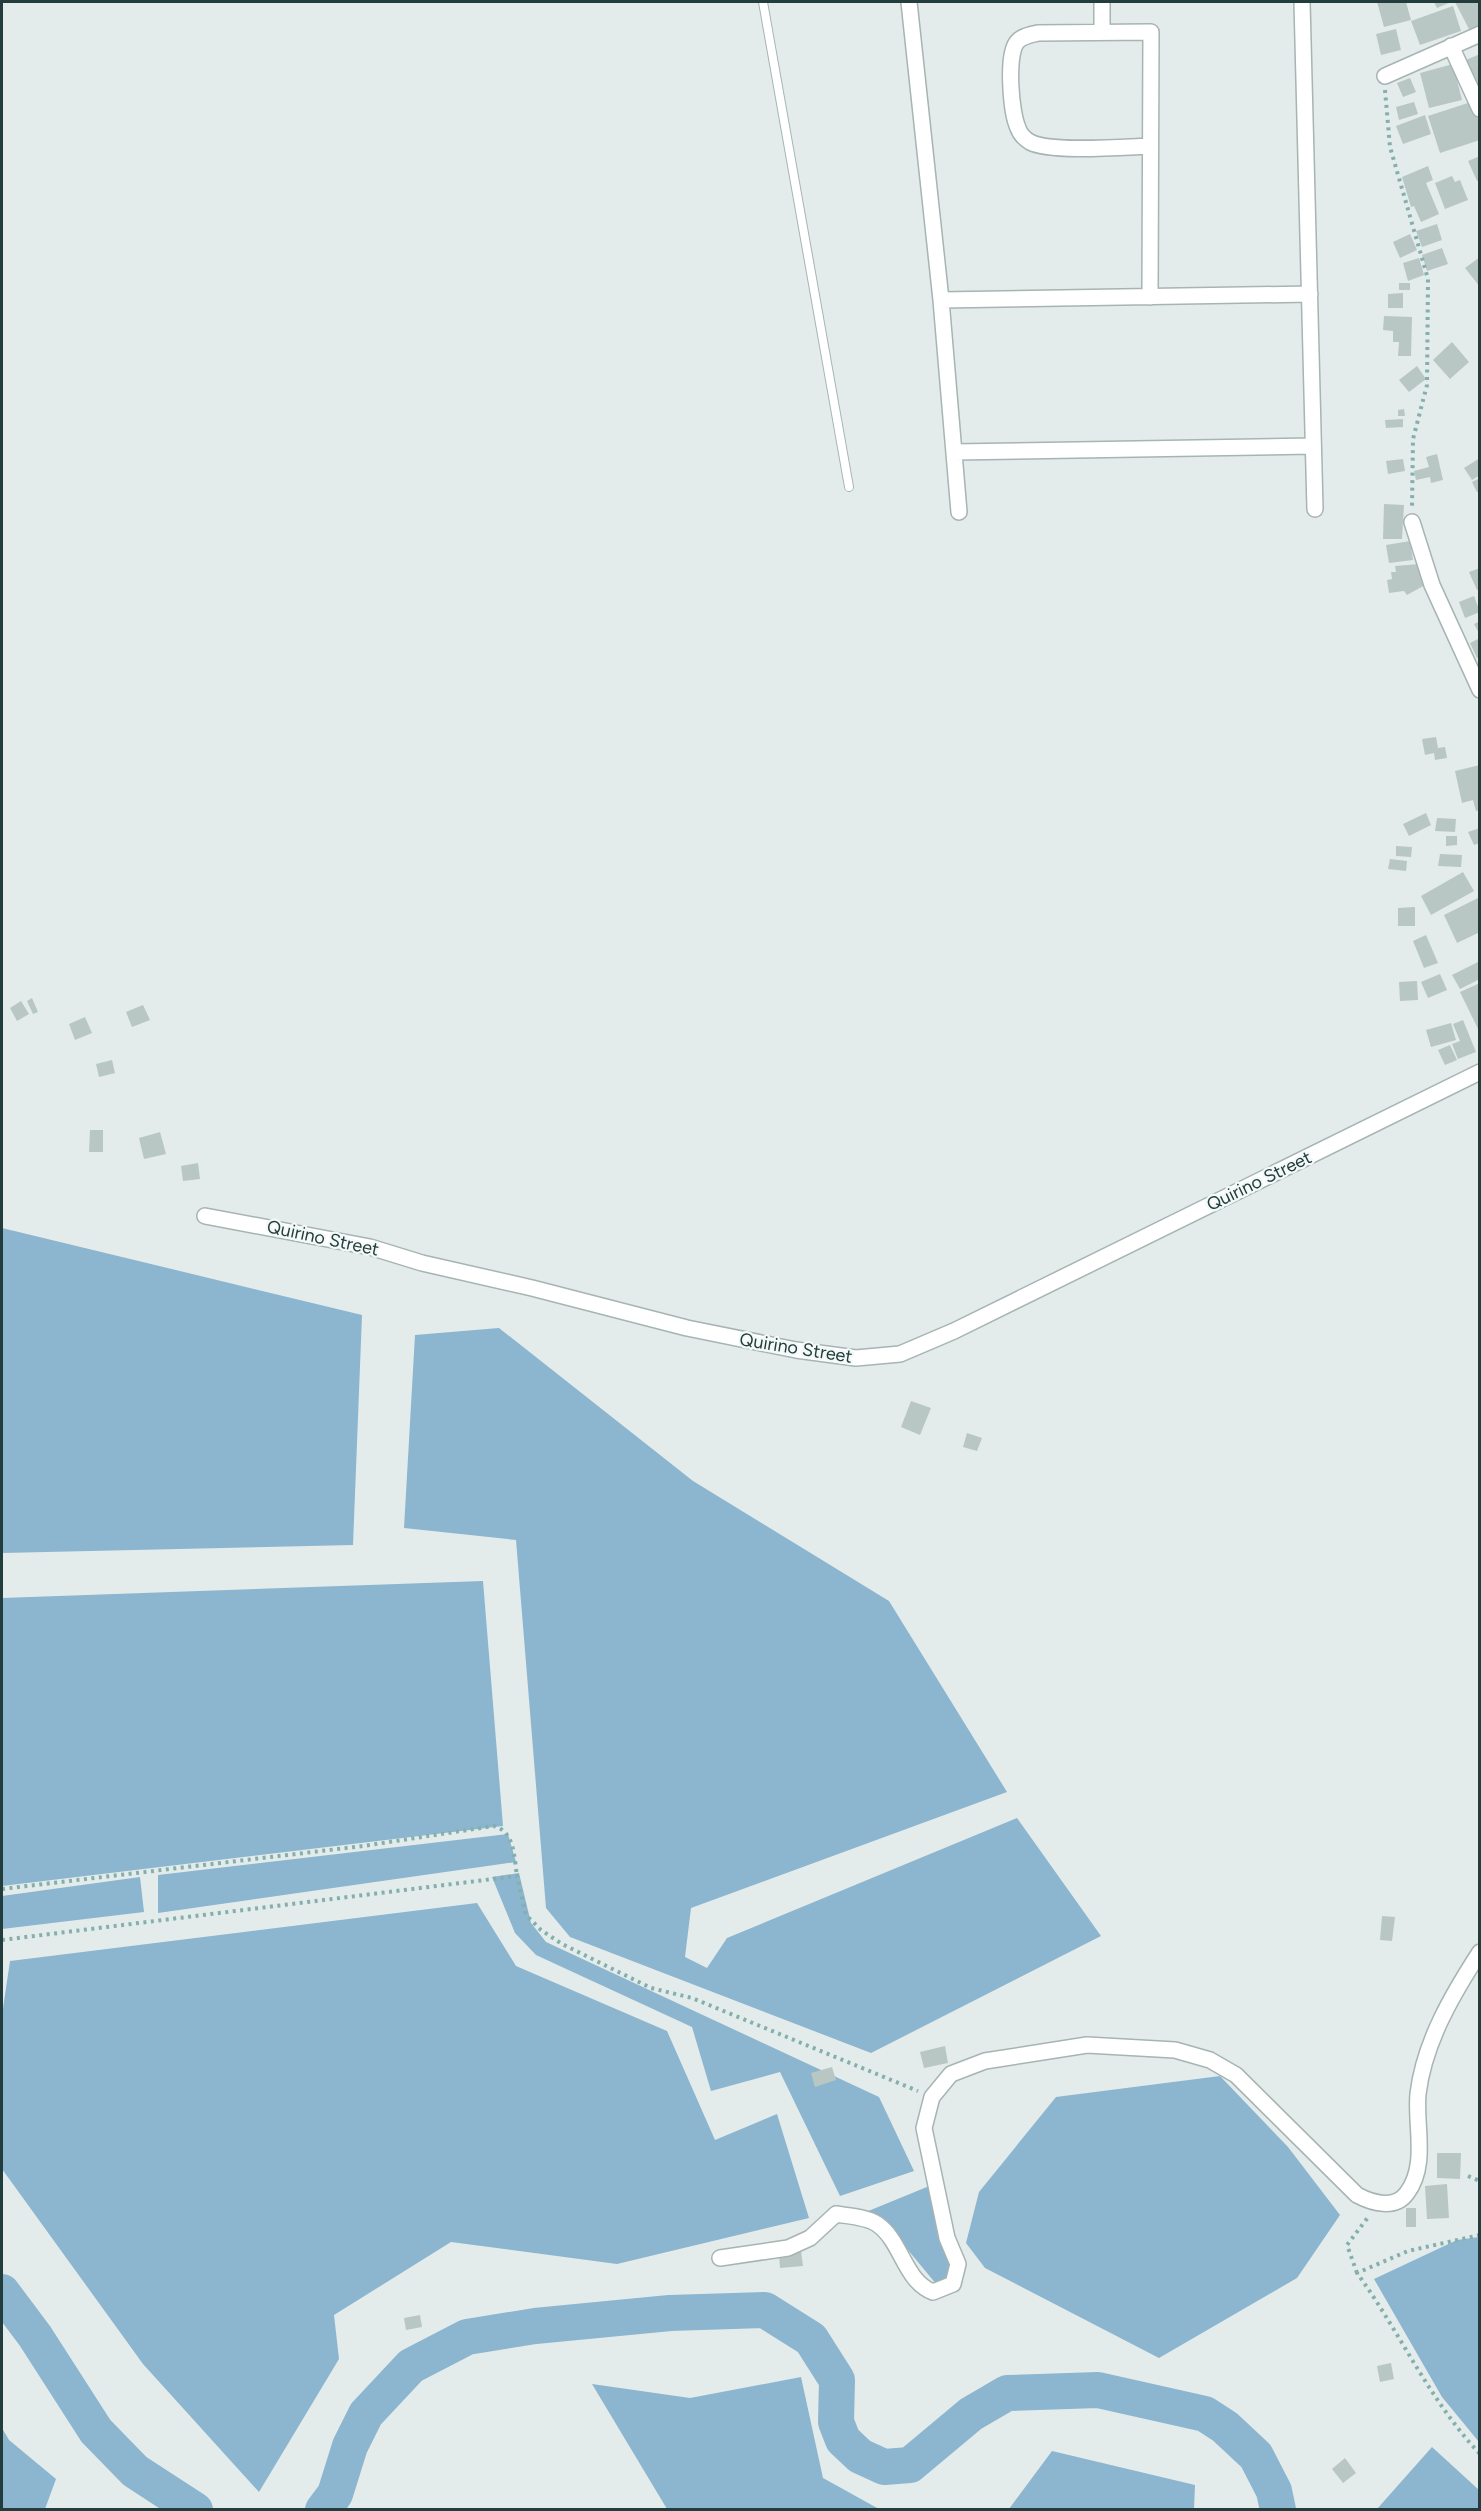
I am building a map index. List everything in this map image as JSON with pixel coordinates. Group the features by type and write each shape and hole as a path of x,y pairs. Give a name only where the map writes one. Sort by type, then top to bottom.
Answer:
{"street":[{"path":"909,2 941,300 959,512"},
{"path":"1102,2 1102,32"},
{"path":"1302,2 1315,509"},
{"path":"1149,297 1151,32 1038,33 1027,35 1017,43 1010,63 1018,130 1030,142 1051,147 1150,146"},
{"path":"1384,76 1479,34"},
{"path":"1451,46 1479,109"},
{"path":"941,300 1310,294"},
{"path":"954,452 1313,446"},
{"path":"1412,522 1432,585 1479,690"},
{"name":"Quirino Street","path":"205,1216 370,1246 422,1263 543,1290 748,1342 856,1358 900,1354 954,1331 1479,1072"},
{"path":"720,2258 788,2248 810,2238 836,2214 876,2223 894,2241 922,2288 933,2292 953,2284 958,2264 947,2238 924,2128 932,2097 951,2074 985,2061 1087,2045 1175,2050 1210,2060 1236,2075 1357,2195 1379,2204 1393,2202 1406,2195 1415,2178 1418,2158 1418,2095 1426,2055 1455,1990 1479,1952"}],"lane":[{"path":"763,2 849,487"}],"path":[{"path":"1384,76 1390,147 1428,279 1427,385 1413,439 1412,522"},
{"path":"2,1889 363,1846 494,1826 507,1833 510,1838 526,1915 541,1930 562,1944 651,1988 692,1998 932,2097"},
{"path":"2,1940 517,1876"},
{"path":"1468,2176 1479,2181"},
{"path":"1379,2204 1347,2245 1357,2273 1382,2308 1420,2374 1461,2434 1479,2454"},
{"path":"1357,2273 1408,2251 1479,2235"}],"water":[{"path":"2,1228 362,1315 353,1545 2,1553"},
{"path":"499,1328 693,1481 889,1601 1007,1792 691,1908 685,1957 707,1968 727,1938 1017,1818 1101,1936 871,2053 570,1937 546,1908 516,1540 404,1528 415,1335"},
{"path":"483,1581 503,1826 2,1886 2,1598"},
{"path":"508,1834 516,1862 158,1913 158,1875"},
{"path":"519,1873 531,1923 546,1942 879,2097 914,2171 840,2196 780,2072 711,2091 692,2027 536,1955 515,1933 492,1877"},
{"path":"140,1877 144,1912 2,1929 2,1896"},
{"path":"477,1903 516,1966 667,2031 715,2140 777,2114 809,2218 617,2264 451,2242 334,2315 339,2359 259,2492 143,2364 2,2169 2,2015 10,1961"},
{"path":"1220,2076 1288,2147 1340,2215 1297,2278 1159,2358 985,2268 966,2243 979,2192 1056,2097"},
{"path":"944,2180 945,2228 958,2267 937,2285 903,2244 861,2214"},
{"path":"1480,2237 1479,2442 1442,2397 1374,2279 1457,2240"},
{"path":"801,2377 823,2478 879,2509 667,2509 592,2384 690,2398"},
{"path":"2,2428 9,2440 56,2479 45,2509 2,2509"},
{"path":"1432,2447 1479,2490 1479,2509 1377,2509"},
{"path":"1052,2451 1195,2485 1194,2509 1009,2509"}],"building":[{"path":"1377,2 1406,2 1411,20 1384,27"},
{"path":"1434,2 1451,2 1437,8"},
{"path":"1455,2 1480,2 1480,26 1470,31"},
{"path":"1453,6 1461,31 1420,45 1411,21"},
{"path":"1396,29 1401,50 1381,55 1376,34"},
{"path":"1480,54 1480,89 1466,60"},
{"path":"1453,64 1462,100 1429,108 1420,73"},
{"path":"1410,78 1416,92 1403,97 1397,83"},
{"path":"1474,101 1480,120 1480,140 1440,153 1428,116"},
{"path":"1414,102 1418,114 1399,120 1396,107"},
{"path":"1425,115 1431,134 1403,144 1396,126"},
{"path":"1480,156 1480,180 1477,181 1468,161"},
{"path":"1428,166 1433,180 1426,183 1439,214 1421,222 1414,206 1411,207 1402,177"},
{"path":"1452,176 1455,182 1460,180 1468,200 1445,209 1435,183"},
{"path":"1437,224 1442,240 1422,247 1416,231"},
{"path":"1410,234 1417,250 1400,258 1393,242"},
{"path":"1442,248 1448,264 1427,271 1422,255"},
{"path":"1480,257 1480,287 1465,268"},
{"path":"1419,258 1424,275 1408,281 1403,263"},
{"path":"1399,283 1410,283 1410,290 1399,290"},
{"path":"1403,293 1403,308 1388,308 1388,294"},
{"path":"1384,316 1412,317 1411,356 1398,356 1399,342 1393,342 1393,331 1383,330"},
{"path":"1452,342 1469,362 1450,379 1433,360"},
{"path":"1417,366 1426,379 1409,392 1399,380"},
{"path":"1404,409 1405,416 1398,416 1398,410"},
{"path":"1403,419 1403,427 1386,428 1385,420"},
{"path":"1437,454 1443,480 1431,483 1430,477 1416,480 1414,471 1429,467 1426,457"},
{"path":"1480,458 1480,475 1472,480 1464,468"},
{"path":"1403,459 1405,471 1388,474 1386,461"},
{"path":"1480,478 1480,491 1477,492 1472,482"},
{"path":"1384,504 1404,505 1402,539 1383,539"},
{"path":"1410,541 1413,560 1389,563 1386,545"},
{"path":"1420,564 1425,585 1407,595 1404,591 1389,593 1387,580 1392,579 1391,572 1396,572 1395,566"},
{"path":"1480,568 1480,589 1477,590 1469,572"},
{"path":"1474,596 1480,612 1465,618 1459,602"},
{"path":"1480,621 1480,635 1474,624"},
{"path":"1480,638 1480,657 1477,658 1470,643"},
{"path":"1436,737 1438,748 1445,747 1447,758 1435,760 1434,753 1425,755 1422,739"},
{"path":"1480,765 1480,810 1476,811 1473,800 1462,803 1455,771"},
{"path":"1426,813 1431,825 1409,836 1403,824"},
{"path":"1437,818 1456,819 1455,832 1435,831"},
{"path":"1480,828 1480,843 1474,845 1468,832"},
{"path":"1446,836 1457,836 1457,845 1446,846"},
{"path":"1396,846 1412,847 1411,857 1396,856"},
{"path":"1440,854 1462,855 1461,867 1438,866"},
{"path":"1390,859 1407,861 1406,871 1388,869"},
{"path":"1463,872 1474,891 1431,915 1421,896"},
{"path":"1480,897 1480,932 1457,943 1444,915"},
{"path":"1415,907 1415,926 1398,926 1398,908"},
{"path":"1426,935 1438,963 1424,968 1413,941"},
{"path":"1480,961 1480,979 1460,989 1452,975"},
{"path":"1440,974 1447,990 1428,998 1421,982"},
{"path":"1417,981 1418,1000 1400,1001 1399,982"},
{"path":"1480,983 1480,1033 1460,992"},
{"path":"32,998 38,1012 33,1014 27,1001"},
{"path":"21,1001 29,1014 17,1021 10,1008"},
{"path":"143,1005 150,1020 132,1027 126,1012"},
{"path":"85,1017 92,1033 75,1040 69,1024"},
{"path":"1463,1020 1476,1052 1458,1059 1452,1044 1460,1041 1453,1024"},
{"path":"1451,1023 1456,1040 1431,1047 1426,1030"},
{"path":"1450,1045 1457,1060 1445,1065 1438,1050"},
{"path":"112,1060 115,1073 99,1077 96,1064"},
{"path":"90,1130 103,1130 103,1152 89,1152"},
{"path":"160,1132 166,1154 144,1159 139,1138"},
{"path":"198,1163 200,1179 183,1181 181,1166"},
{"path":"911,1401 931,1408 920,1435 901,1427"},
{"path":"967,1433 982,1438 977,1451 963,1447"},
{"path":"1382,1916 1395,1917 1392,1941 1380,1940"},
{"path":"945,2046 948,2063 924,2068 920,2052"},
{"path":"832,2067 836,2080 815,2087 811,2073"},
{"path":"1437,2153 1461,2153 1460,2179 1437,2178"},
{"path":"1447,2184 1449,2218 1427,2219 1425,2186"},
{"path":"1406,2208 1416,2208 1416,2227 1406,2227"},
{"path":"801,2251 803,2266 780,2268 779,2254"},
{"path":"420,2315 422,2327 406,2330 404,2318"},
{"path":"1391,2363 1394,2379 1380,2382 1377,2366"},
{"path":"1345,2458 1356,2473 1343,2483 1332,2469"}],"waterway":[{"path":"2,2292 35,2336 96,2431 135,2471 195,2510"},
{"path":"323,2510 335,2494 350,2446 366,2414 411,2366 467,2337 535,2326 670,2313 765,2310 811,2339 837,2380 836,2422 843,2440 860,2456 884,2467 910,2465 971,2414 1007,2393 1098,2390 1205,2414 1225,2427 1256,2456 1274,2491 1278,2510"}]}
